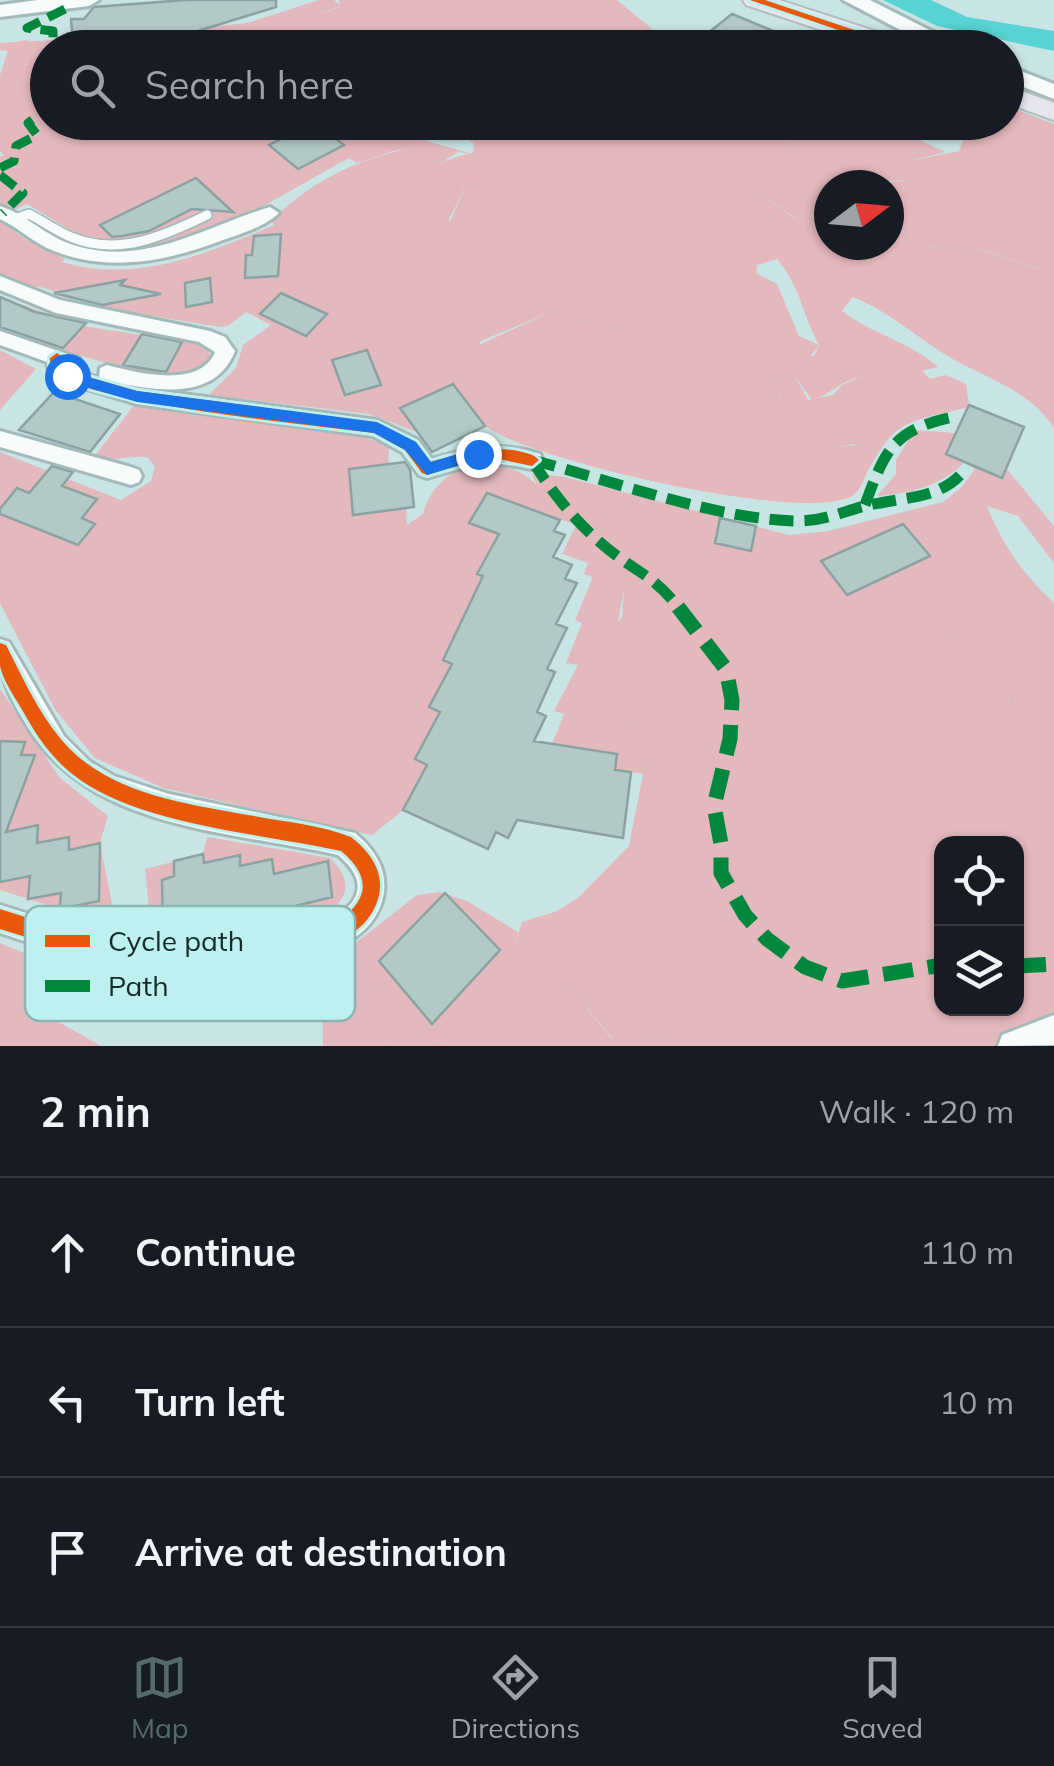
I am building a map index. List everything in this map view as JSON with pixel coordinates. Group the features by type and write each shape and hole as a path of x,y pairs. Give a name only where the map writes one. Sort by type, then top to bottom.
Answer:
{"highway":[{"path":"756,0 848,30"}],"main road":[{"path":"0,12 88,0"},
{"path":"853,0 917,30"},
{"path":"1024,66 1054,74"},
{"path":"1024,87 1044,104"}],"street":[{"path":"8,216 56,246 90,257 123,259 197,244 270,214"},
{"path":"0,284 41,301 203,336 218,342 224,350 223,361 214,372 176,382 142,381 0,338"},
{"path":"57,358 56,370 67,376 137,396 377,428 410,446 427,469 478,454 499,453 532,460"},
{"path":"0,439 131,476"},
{"path":"0,650 32,711 80,770 147,802 345,843 364,858 371,877 368,902 355,916"},
{"path":"0,919 25,928"},
{"path":"1013,1046 1054,1030"}],"lane":[{"path":"8,216 29,214 78,239 122,246 152,241 207,214"}],"shaded area":[{"path":"319,0 334,0 341,6 313,16 312,30 183,30 247,23"},
{"path":"339,0 617,0 652,30 296,30 313,16 340,7"},
{"path":"27,40 30,45 30,140 38,140 16,157 0,150 0,85 11,85 19,78 3,68 10,43"},
{"path":"30,41 30,140 346,140 351,147 349,158 256,210 188,239 119,249 84,244 80,236 27,204 16,209 0,204 0,75 8,51 0,50 0,43"},
{"path":"1024,113 1054,124 1054,428 1019,394 946,355 853,297 842,311 927,358 938,367 922,371 930,379 945,375 955,379 961,404 915,403 885,376 859,377 812,400 795,377 792,364 815,355 819,345 791,280 777,259 757,265 756,273 777,284 799,336 768,350 763,369 795,420 791,429 830,437 839,447 870,444 867,470 855,494 829,502 731,496 555,456 486,426 453,384 454,365 461,353 553,311 613,329 646,332 659,320 669,295 625,271 578,256 530,253 483,268 457,259 437,245 453,232 507,220 512,210 483,183 467,182 442,228 425,236 413,236 405,176 473,153 474,144 469,140 788,140 804,159 804,177 791,182 750,182 755,190 796,219 814,216 814,260 904,260 904,242 969,254 974,247 1039,270 1034,259 1010,234 944,191 932,187 925,198 904,210 904,180 914,174 901,163 959,151 963,140 1024,140"},
{"path":"346,140 421,140 425,146 357,163 349,158 351,147"},
{"path":"421,140 473,154 458,152 427,172 450,222 467,182 483,183 512,210 508,220 453,232 483,268 508,255 531,251 594,259 669,295 659,320 646,332 613,329 553,311 481,341 453,384 485,426 432,452 417,432 369,414 209,395 236,368 243,345 271,325 246,312 220,327 116,310 37,286 62,262 89,268 144,268 223,246 274,225 272,221 287,206 342,171 382,155 424,146"},
{"path":"788,140 919,140 946,152 902,163 915,175 905,180 904,170 814,170 814,216 797,219 755,190 749,181 791,182 804,159"},
{"path":"351,185 377,197 407,237 369,274 360,300 343,297 331,273"},
{"path":"932,186 944,191 1010,233 1040,270 975,247 970,254 904,242 904,208"},
{"path":"0,221 65,259 33,291 0,276"},
{"path":"0,297 83,326 206,345 212,360 194,370 169,373 77,354 0,327"},
{"path":"799,336 819,345 795,377 808,400 833,395 842,385 860,377 885,376 915,403 961,404 955,379 966,384 969,405 1024,427 1006,468 1054,526 1054,563 1018,516 987,506 1015,559 1054,603 1054,771 1011,726 1005,663 1020,630 965,598 974,626 944,645 898,694 872,694 835,639 762,647 689,603 665,556 624,589 606,686 628,700 643,774 615,770 552,744 564,714 554,711 578,665 566,663 582,623 575,620 593,577 584,574 588,563 562,554 576,525 487,493 469,523 499,534 477,573 483,576 443,660 452,664 430,707 440,712 415,758 427,765 403,810 372,835 164,788 95,758 55,709 0,603 0,452 121,500 151,481 155,466 147,457 93,458 135,404 342,429 389,446 388,464 350,469 353,514 406,507 407,525 423,514 441,482 455,472 488,464 522,473 537,485 532,473 565,477 789,535 828,531 943,502 962,487 975,469 965,462 924,487 877,496 896,474 896,460 915,430 955,433 966,408 921,419 896,432 855,493 855,444 839,447 790,428 781,397 763,369 768,350"},
{"path":"0,350 36,369 0,410"},
{"path":"0,518 76,550 93,532 179,547 181,568 190,578 207,579 236,566 326,576 360,571 412,521 461,558 462,594 403,810 372,835 164,788 95,758 55,709 0,603"},
{"path":"641,549 665,556 689,603 732,613 748,625 762,646 786,620 836,639 872,694 898,694 944,645 973,627 965,598 969,582 1003,597 1020,630 1005,663 1011,726 1054,771 1054,1046 392,1046 355,994 357,959 412,1032 444,1044 513,949 522,922 550,935 563,979 612,1039 693,1038 687,990 647,988 619,961 579,897 629,846 643,774 628,700 606,686 593,649 622,617 624,589 613,575"},
{"path":"0,689 60,778 108,816 100,843 112,906 51,906 0,890"},
{"path":"207,837 330,858 344,877 344,894 335,906 149,906 145,869 203,854"},
{"path":"440,892 467,901 518,932 513,949 444,1044 412,1032 358,960 355,970 355,943 417,895"},
{"path":"579,897 619,961 687,989 693,1038 613,1039 563,979 550,935 522,922 557,911"},
{"path":"0,943 25,953 25,1021 57,1021 101,1046 0,1046"},
{"path":"355,994 392,1046 323,1046 323,1021 355,1021"}],"water":[{"path":"883,0 931,0 967,17 1054,31 1054,51 1024,45 1024,30 956,30 937,26"}],"building":[{"path":"185,0 276,0 276,7 201,30 72,30 71,19 84,19 94,7"},
{"path":"732,14 771,30 712,30"},
{"path":"279,140 337,140 344,145 298,169 269,145"},
{"path":"196,178 233,212 192,209 149,231 112,237 100,225"},
{"path":"281,234 278,276 245,278 246,255 252,255 254,236"},
{"path":"210,278 212,302 186,307 185,283"},
{"path":"125,280 120,285 161,294 102,305 54,293"},
{"path":"281,293 327,314 306,336 260,314"},
{"path":"0,297 35,312 86,323 63,348 0,327"},
{"path":"142,334 182,342 166,372 123,365"},
{"path":"367,350 381,385 345,395 332,360"},
{"path":"453,384 485,426 432,452 400,408"},
{"path":"54,392 120,414 90,452 19,430"},
{"path":"969,405 1024,427 1002,478 946,454"},
{"path":"405,462 410,469 414,507 353,515 349,469"},
{"path":"52,466 73,472 62,486 97,499 82,518 95,524 78,545 0,514 17,488 29,493"},
{"path":"487,493 560,520 554,531 565,535 553,557 572,565 565,579 577,583 556,624 567,628 547,669 555,672 537,712 546,716 534,741 617,754 615,770 631,772 623,838 517,820 508,838 496,832 488,849 403,810 427,765 415,759 440,712 429,707 452,664 443,660 483,576 477,574 499,534 469,523"},
{"path":"720,518 756,526 751,551 715,543"},
{"path":"903,524 930,556 847,595 821,561"},
{"path":"0,741 25,742 21,755 35,755 6,832 38,825 37,843 69,837 69,850 100,843 99,901 60,906 61,893 28,899 30,876 0,882"},
{"path":"203,854 204,863 240,855 240,866 272,859 274,874 328,861 332,897 295,906 163,906 162,880 174,876 174,861"},
{"path":"445,893 500,950 432,1024 379,961"}],"marked path":[{"path":"44,30 27,28 65,9"},
{"path":"30,122 30,126"},
{"path":"0,168 14,161 16,146 30,139"},
{"path":"0,175 23,193 3,213"},
{"path":"865,505 878,468 892,444 914,428 953,417"},
{"path":"532,460 552,492 608,549 658,581 726,669 732,700 730,739 714,806 721,844 721,873 745,915 767,939 805,967 842,981 934,966"},
{"path":"532,460 722,510 797,521 836,518 860,506 935,493 954,483 963,472"},
{"path":"1024,966 1054,964"}],"cycle path":[{"path":"755,0 848,30"},
{"path":"57,358 57,370 67,376 137,396 377,428 410,446 427,469 478,454 499,453 532,460"},
{"path":"0,650 55,745 80,770 105,785 206,816 345,843 364,861 371,876 368,902 355,919"},
{"path":"0,919 25,927"}],"route":[{"path":"67,376 137,396 342,420 377,428 410,446 427,469 478,454"}]}
